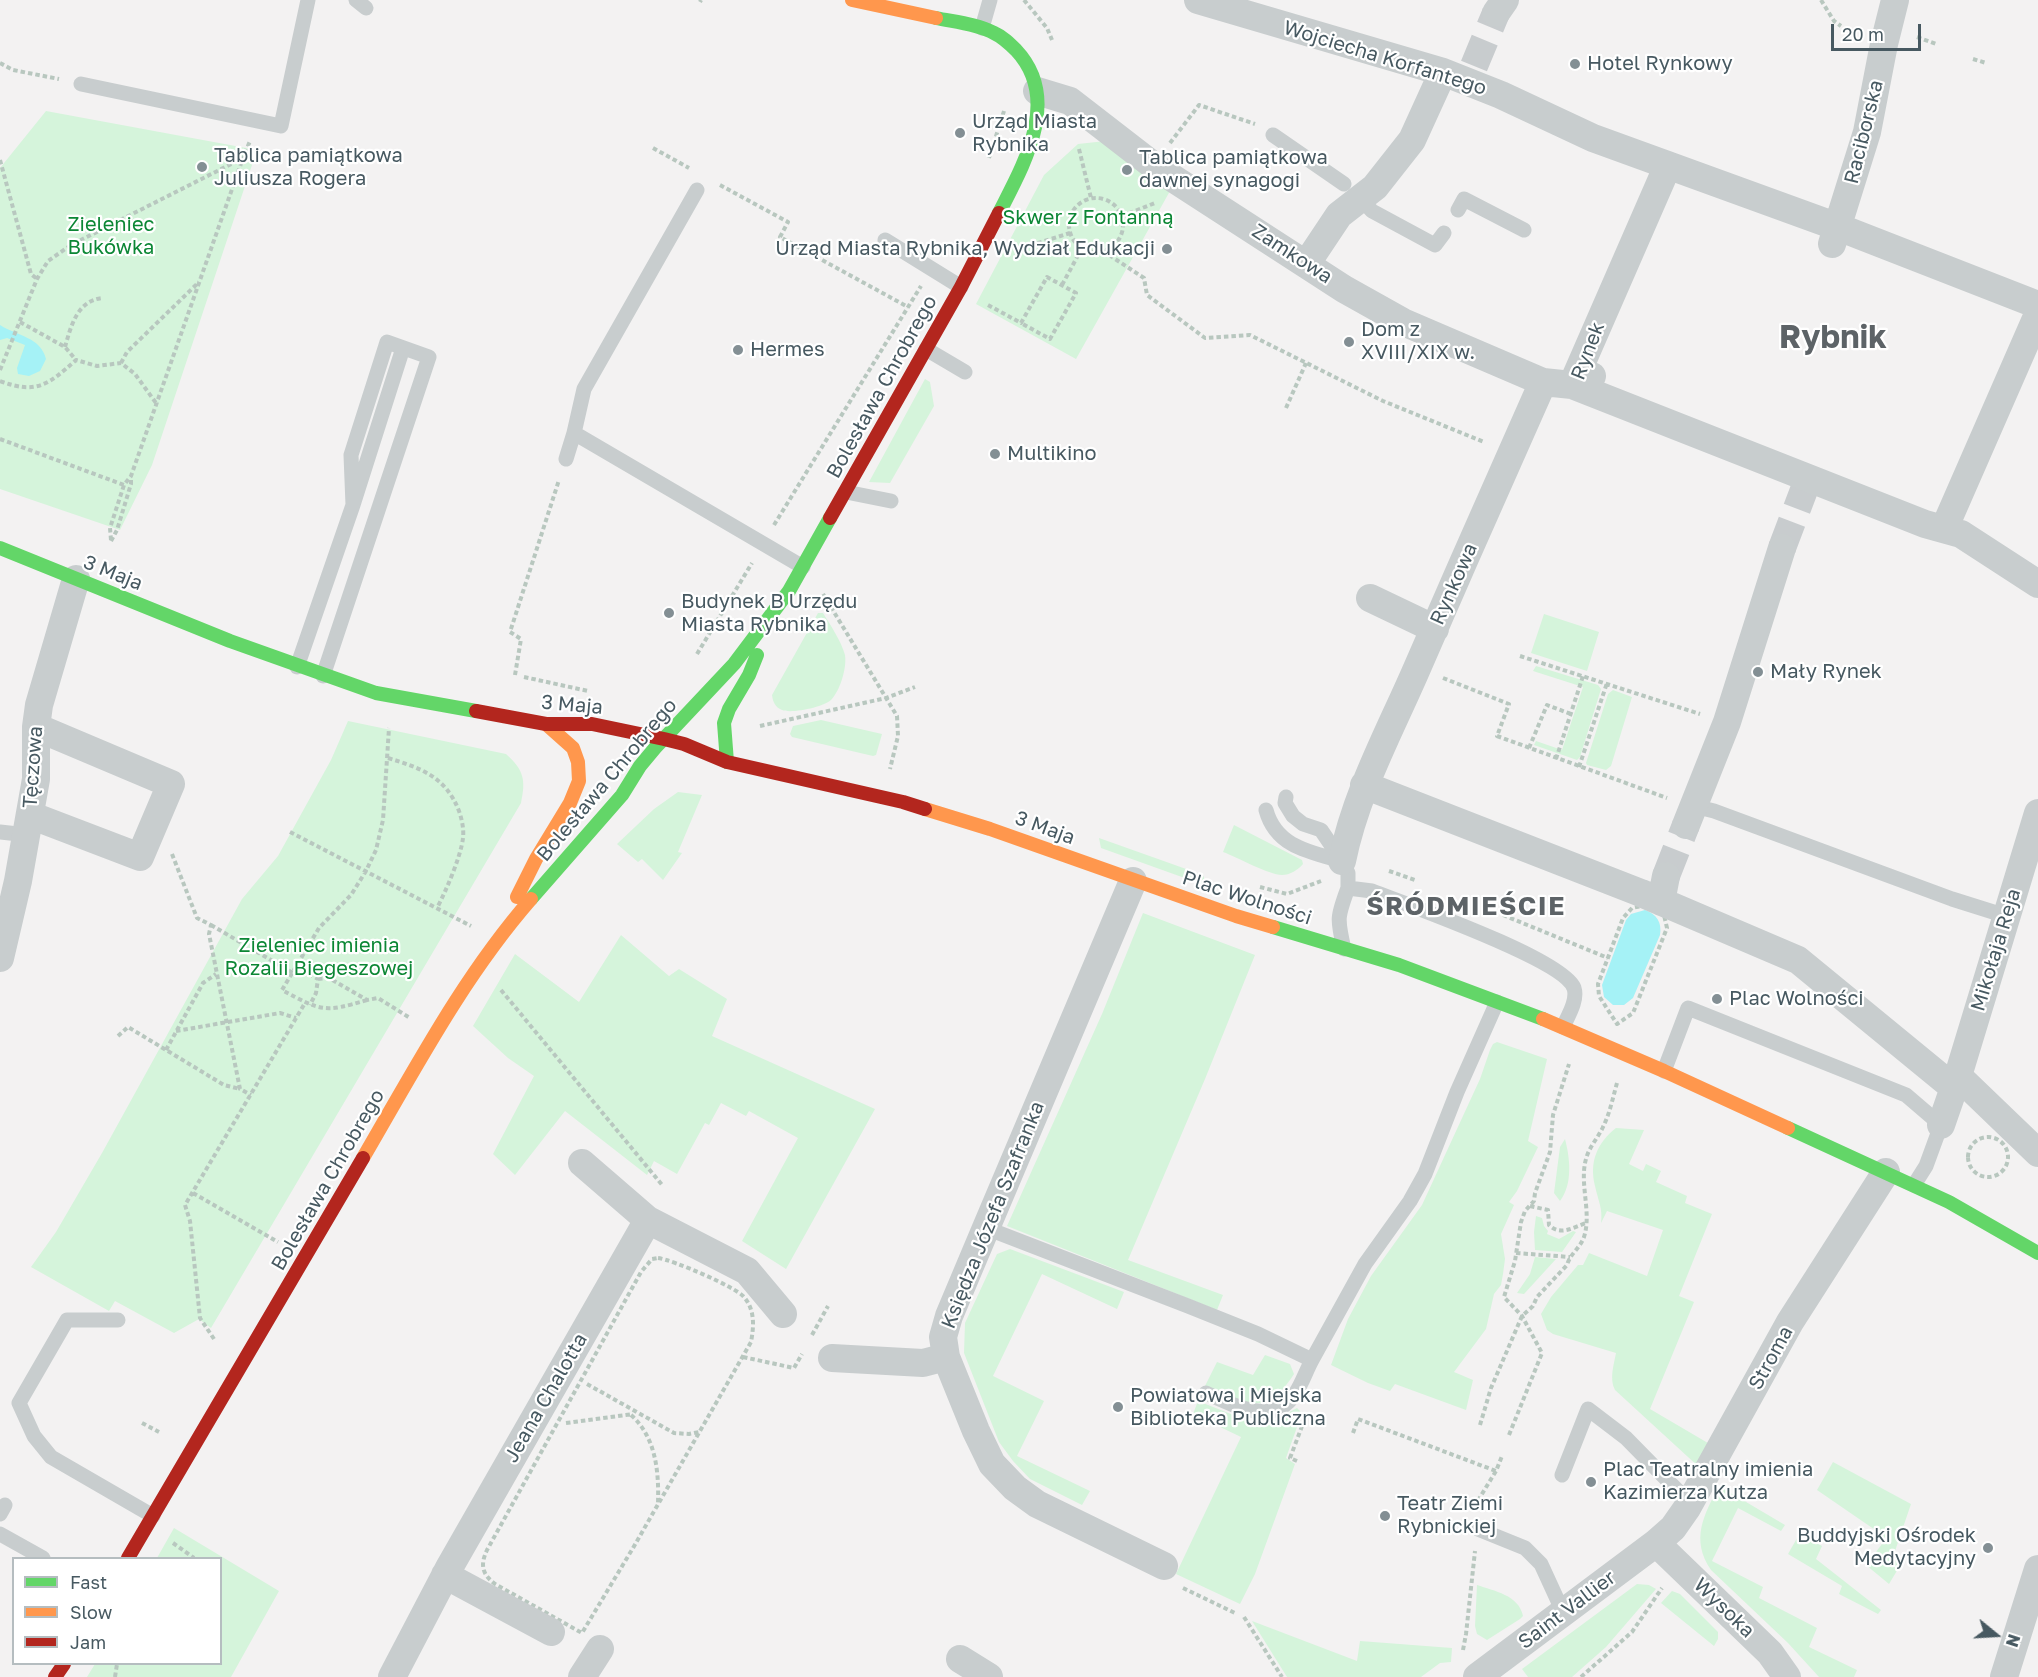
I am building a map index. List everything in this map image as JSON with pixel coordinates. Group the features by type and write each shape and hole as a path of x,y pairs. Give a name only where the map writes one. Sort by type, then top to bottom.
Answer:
{"street":[{"name":"Bolesława Chrobrego","path":"129,1557 442,1023 481,961 534,895 622,795 640,766 734,664 803,567 961,286 1026,160 1036,124 1037,91 1029,67 1018,52 1001,36 982,28 852,0"},
{"name":"Wojciecha Korfantego","path":"1198,0 1461,73 1501,95 1670,172"},
{"name":"Raciborska","path":"1835,236 1867,132 1895,0"},
{"path":"1307,263 1352,192 1375,187 1461,73"},
{"name":"Zamkowa","path":"1037,91 1070,101 1154,166 1344,289 1403,322 1568,382"},
{"path":"1670,172 2033,311 1947,526"},
{"name":"Rynek","path":"1670,172 1568,382 1926,524 1947,526 2038,584"},
{"name":"Rynkowa","path":"1339,876 1348,832 1364,785 1512,453 1568,382"},
{"name":"3 Maja","path":"0,548 297,667 376,693 546,724 592,724 664,739 684,744 727,762 928,809 1139,883"},
{"path":"1690,816 1727,722 1782,548"},
{"name":"Tęczowa","path":"0,958 19,827 36,779 36,727 39,705 76,579"},
{"path":"1370,598 1435,628"},
{"path":"697,762 727,762 724,723 729,709 749,675 772,613"},
{"path":"493,944 536,859 573,798 579,781 578,762 573,748 546,724"},
{"path":"19,827 140,857 171,784 36,727"},
{"path":"622,795 647,779"},
{"path":"1364,785 1664,889 1798,960 1956,1082 2038,1153"},
{"name":"Mikołaja Reja","path":"1941,1125 2038,813"},
{"name":"Plac Wolności","path":"1139,883 1236,916 1399,965 1563,1027 1914,1185 1949,1202 2033,1250"},
{"name":"Księdza Józefa Szafranka","path":"1139,883 986,1228 943,1337 946,1357 976,1431 992,1464 1015,1488 1036,1504 1164,1566"},
{"path":"582,1163 648,1220 747,1271 783,1314"},
{"name":"Stroma","path":"1656,1543 1673,1528 1687,1508 1790,1323 1886,1172"},
{"name":"Jeana Chalotta","path":"392,1677 445,1575 648,1220"},
{"path":"832,1358 923,1363 946,1357"},
{"name":"Saint Vallier","path":"1469,1665 1563,1612 1656,1543"},
{"name":"Wysoka","path":"1656,1543 1770,1653 1787,1677"},
{"path":"2004,1677 2038,1569"},
{"path":"445,1575 551,1632"},
{"path":"582,1677 600,1649"},
{"path":"960,1659 989,1677"}],"lane":[{"path":"81,84 281,126 308,0"},
{"path":"982,28 990,0"},
{"path":"1273,135 1352,192 1372,211 1435,245 1444,233"},
{"path":"566,459 584,389 697,190"},
{"path":"1458,210 1464,199 1524,230"},
{"path":"885,240 961,286"},
{"path":"323,676 429,357 387,342 351,455 353,506"},
{"path":"297,667 353,506 403,348"},
{"path":"926,349 965,372"},
{"path":"574,433 803,567"},
{"path":"846,492 891,501"},
{"path":"1286,797 1285,803 1293,816 1302,824 1321,830 1339,876 1341,908 1338,923 1344,949"},
{"path":"1266,810 1275,830 1288,842 1311,852 1339,876 1525,952 1565,977 1574,987 1575,997 1563,1027"},
{"path":"1690,816 1714,812 1952,899 2006,916"},
{"path":"1206,1393 1244,1409 1259,1412 1282,1406 1296,1392 1365,1264 1410,1201 1425,1174 1457,1092 1497,1002"},
{"path":"1664,1071 1688,1008 1906,1095 1941,1125 1926,1166 1914,1185"},
{"path":"986,1228 1258,1334 1312,1360"},
{"path":"2033,1250 2038,1231"},
{"path":"118,1320 67,1320 19,1403 34,1436 51,1457 153,1516"},
{"path":"1562,1475 1588,1409 1626,1438 1679,1492 1687,1508"},
{"path":"1478,1529 1525,1548 1541,1564 1563,1612"},
{"path":"0,1534 41,1557"}],"path":[{"path":"1024,0 1047,28 1052,40"},
{"path":"1821,0 1833,21 1841,26"},
{"path":"1916,37 1936,44"},
{"path":"1974,59 1986,63"},
{"path":"0,63 13,70 81,84"},
{"path":"1169,144 1199,105 1253,123 1273,135"},
{"path":"986,164 1005,108"},
{"path":"131,476 131,484 117,530 111,541 110,528 124,485 131,476 249,146 255,120"},
{"path":"653,148 698,172"},
{"path":"1079,149 1090,198"},
{"path":"0,370 37,279 48,261 71,245 243,158"},
{"path":"0,160 31,274 37,279"},
{"path":"715,182 788,222 780,237 908,307"},
{"path":"1090,198 1106,200 1118,209 1122,216 1123,231 1120,237 1116,244 1104,251 1093,252 1082,248 1070,234 1071,216 1082,202 1090,198"},
{"path":"1009,252 1070,234"},
{"path":"1062,285 1082,248"},
{"path":"1104,251 1144,278 1147,295 1205,338 1250,335 1383,401 1512,453"},
{"path":"691,663 931,268"},
{"path":"984,303 1050,339 1076,293 1047,277 1021,323"},
{"path":"120,363 127,352 200,281"},
{"path":"65,347 75,316 92,299 102,298"},
{"path":"20,322 65,347 76,360 97,366 120,363 135,374 156,404"},
{"path":"0,381 24,388 35,387 58,376 76,360"},
{"path":"1286,408 1306,363"},
{"path":"0,439 124,485"},
{"path":"515,675 521,639 510,632 566,459"},
{"path":"823,594 897,716 898,736 890,770"},
{"path":"1520,656 1727,722"},
{"path":"1418,668 1509,704 1497,736 1580,767 1690,816"},
{"path":"1556,759 1583,676"},
{"path":"524,677 589,691"},
{"path":"1580,767 1607,683"},
{"path":"760,726 886,698 915,687"},
{"path":"1529,748 1547,705 1571,714"},
{"path":"389,723 388,758 380,835 366,871 351,896 319,928 282,990 310,1005 325,1009 378,998 414,1020"},
{"path":"388,758 424,770 436,779 449,791 461,818 462,844 437,908"},
{"path":"154,823 166,838 197,918 293,973"},
{"path":"290,832 471,926"},
{"path":"1259,887 1287,894 1339,876"},
{"path":"1664,889 1667,928 1632,1012 1617,1024 1599,996 1598,984 1623,918 1632,908 1664,889"},
{"path":"211,925 209,934 216,974 240,1089"},
{"path":"296,966 318,979 329,978 367,1000"},
{"path":"166,1050 203,983 216,974"},
{"path":"310,1005 316,993 318,979"},
{"path":"500,990 663,1186"},
{"path":"214,1339 200,1318 190,1221 185,1205 305,1002"},
{"path":"176,1031 280,1013 296,1018"},
{"path":"118,1036 128,1027 224,1084 251,1095"},
{"path":"1509,1435 1542,1353 1522,1316 1504,1297 1516,1253 1521,1222 1534,1201 1535,1192 1550,1152 1552,1114 1570,1060"},
{"path":"1480,1425 1491,1388 1522,1316 1568,1265 1585,1236 1586,1160 1607,1117 1617,1082"},
{"path":"1991,1137 1999,1140 2005,1147 2008,1156 2007,1164 1995,1177 1985,1177 1977,1174 1971,1168 1968,1159 1969,1150 1982,1138 1991,1137"},
{"path":"193,1192 282,1245"},
{"path":"1530,1206 1548,1210 1549,1225 1557,1231 1562,1232 1586,1223"},
{"path":"1516,1253 1571,1257"},
{"path":"652,1259 665,1259 743,1294 751,1306 754,1329 751,1342 743,1356 582,1633 492,1582 483,1570 485,1553 641,1272 652,1259"},
{"path":"811,1337 828,1306"},
{"path":"743,1356 794,1368 806,1347"},
{"path":"581,1381 674,1433 699,1432"},
{"path":"1296,1392 1311,1402 1290,1458 1297,1461"},
{"path":"556,1425 637,1413"},
{"path":"631,1415 640,1423 647,1435 656,1460 658,1504"},
{"path":"1353,1433 1358,1419 1496,1471"},
{"path":"142,1423 159,1432"},
{"path":"1469,1665 1466,1634 1478,1529 1467,1518 1496,1471 1502,1456"},
{"path":"172,1542 193,1557"},
{"path":"1164,1566 1171,1582 1235,1612"},
{"path":"1581,1677 1632,1632 1659,1593"},
{"path":"1244,1617 1282,1677"}],"green space":[{"name":"Zieleniec Bukówka","path":"46,111 257,150 152,465 120,530 0,489 0,168"},
{"name":"Skwer z Fontanną","path":"1115,140 1170,191 1076,359 976,304 1044,175 1078,144"},
{"path":"925,379 930,382 934,406 890,483 869,482"},
{"path":"818,613 823,613 845,655 844,673 840,685 827,703 800,710 782,710 775,704 772,695"},
{"path":"1544,614 1599,632 1587,671 1531,653"},
{"path":"1536,666 1598,685 1601,689 1580,757 1577,760 1534,745 1536,741 1562,750 1583,687 1533,671"},
{"path":"1613,690 1632,697 1611,766 1606,770 1586,763 1608,694"},
{"path":"821,720 882,734 876,755 792,737 790,734 793,726"},
{"name":"Zieleniec imienia Rozalii Biegeszowej","path":"348,721 506,754 517,765 522,776 521,803 211,1328 199,1319 174,1333 115,1301 109,1311 31,1267 56,1232 102,1153 242,899 278,856 331,760"},
{"path":"678,792 702,795 678,852 682,853 663,880 642,859 638,862 617,844 654,809"},
{"path":"1234,825 1302,860 1303,864 1291,873 1276,874 1223,852"},
{"path":"1099,838 1203,875 1207,886 1101,848"},
{"path":"1143,913 1255,955 1128,1260 1223,1295 1217,1310 1007,1226 1102,1014"},
{"path":"621,935 669,976 679,969 727,999 712,1036 875,1109 786,1269 742,1241 798,1138 749,1111 746,1116 721,1103 709,1125 705,1123 677,1174 654,1161 647,1175 565,1111 515,1175 493,1154 534,1076 508,1058 473,1026 515,954 579,1002"},
{"path":"1497,1042 1547,1059 1528,1141 1538,1147 1517,1191 1509,1202 1514,1205 1501,1234 1505,1259 1501,1285 1494,1294 1486,1329 1454,1372 1473,1380 1466,1410 1395,1384 1390,1391 1331,1365 1348,1319 1371,1276 1422,1205 1480,1079 1490,1050"},
{"path":"1616,1128 1644,1130 1629,1164 1643,1171 1646,1164 1661,1171 1656,1182 1687,1196 1685,1203 1712,1214 1679,1296 1694,1302 1650,1409 1713,1446 1700,1468 1615,1390 1612,1376 1616,1353 1553,1334 1547,1330 1541,1314 1551,1297 1578,1265 1583,1265 1589,1253 1647,1276 1663,1230 1607,1211 1601,1223 1601,1209 1593,1177 1594,1161 1599,1147"},
{"path":"1565,1139 1569,1179 1560,1201 1554,1193 1560,1147"},
{"path":"1536,1216 1542,1218 1548,1231 1547,1234 1559,1239 1573,1231 1576,1232 1562,1252 1535,1250"},
{"path":"1010,1249 1124,1292 1117,1309 1042,1274 993,1376 1044,1401 1017,1456 1090,1491 1082,1505 1030,1479 1013,1461 999,1442 964,1353 965,1323 997,1254"},
{"path":"1535,1257 1556,1259 1524,1294 1517,1293 1530,1274"},
{"path":"1265,1355 1290,1364 1294,1374 1274,1397 1264,1402 1244,1402 1205,1386 1217,1362 1253,1375"},
{"path":"1198,1401 1251,1422 1269,1423 1297,1408 1302,1413 1286,1458 1295,1464 1255,1574 1240,1604 1176,1574 1241,1437 1193,1414"},
{"path":"1833,1462 1911,1504 1894,1554 1904,1559 1889,1584 1866,1565 1885,1540 1881,1534 1817,1490"},
{"path":"1719,1486 1785,1525 1781,1531 1738,1508 1712,1561 1763,1587 1759,1598 1817,1628 1809,1647 1857,1670 1854,1677 1819,1677 1788,1643 1711,1570 1701,1548 1700,1537 1704,1517"},
{"path":"174,1528 279,1591 231,1677 87,1677 94,1665 222,1665 222,1557 158,1557"},
{"path":"1800,1533 1822,1546 1816,1559 1881,1610 1878,1614 1839,1594 1842,1586 1788,1554"},
{"path":"1637,1584 1649,1585 1656,1589 1606,1647 1572,1677 1528,1677 1522,1669"},
{"path":"1477,1585 1505,1595 1517,1603 1523,1616 1487,1640 1477,1634 1475,1626"},
{"path":"1672,1591 1680,1594 1718,1632 1718,1639 1714,1646 1661,1603"},
{"path":"1252,1621 1357,1661 1360,1641 1452,1648 1451,1662 1440,1663 1421,1677 1287,1677"}],"water":[{"path":"0,325 34,341 39,346 46,359 40,371 29,376 18,374 17,368 25,345 7,338 0,340"},
{"path":"1645,910 1658,919 1660,935 1633,998 1624,1005 1613,1005 1604,997 1602,985 1626,920 1631,914"}],"tunnel":[{"path":"1474,66 1496,13"},
{"path":"1782,548 1804,490"},
{"path":"1666,876 1686,825"}],"traffic: fast":[{"path":"936,18 980,27 994,33 1016,50 1030,69 1036,89 1037,110 1034,132 1019,174 999,213"},
{"path":"531,899 622,795 640,766 655,748 734,664 789,591 830,518"},
{"path":"0,548 230,641 376,693 476,711"},
{"path":"727,762 724,723 757,655"},
{"path":"1273,927 1399,965 1543,1019"},
{"path":"1788,1128 1949,1202 2038,1253"}],"traffic: slow":[{"path":"852,0 936,18"},
{"path":"517,897 536,859 570,803 579,781 578,762 573,748 546,724"},
{"path":"925,809 990,829 1273,927"},
{"path":"363,1158 441,1024 483,960 531,899"},
{"path":"1543,1019 1788,1128"}],"traffic: jam":[{"path":"830,518 961,287 999,213"},
{"path":"476,711 546,724 592,724 664,739 684,744 727,762 925,809"},
{"path":"129,1557 363,1158"},
{"path":"55,1677 63,1665"}],"place":[{"name":"Hotel Rynkowy","path":"1575,64"},
{"name":"Urząd Miasta Rybnika","path":"960,133"},
{"name":"Tablica pamiątkowa Juliusza Rogera","path":"202,167"},
{"name":"Tablica pamiątkowa dawnej synagogi","path":"1127,170"},
{"name":"Urząd Miasta Rybnika, Wydział Edukacji","path":"1167,249"},
{"name":"Dom z XVIII/XIX w.","path":"1349,342"},
{"name":"Hermes","path":"738,350"},
{"name":"Multikino","path":"995,454"},
{"name":"Budynek B Urzędu Miasta Rybnika","path":"669,613"},
{"name":"Mały Rynek","path":"1758,672"},
{"name":"Plac Wolności","path":"1717,999"},
{"name":"Powiatowa i Miejska Biblioteka Publiczna","path":"1118,1407"},
{"name":"Plac Teatralny imienia Kazimierza Kutza","path":"1591,1482"},
{"name":"Teatr Ziemi Rybnickiej","path":"1385,1516"},
{"name":"Buddyjski Ośrodek Medytacyjny","path":"1988,1548"}],"district":[{"name":"Rybnik","path":"1833,338"},
{"name":"ŚRÓDMIEŚCIE","path":"1466,907"}]}
